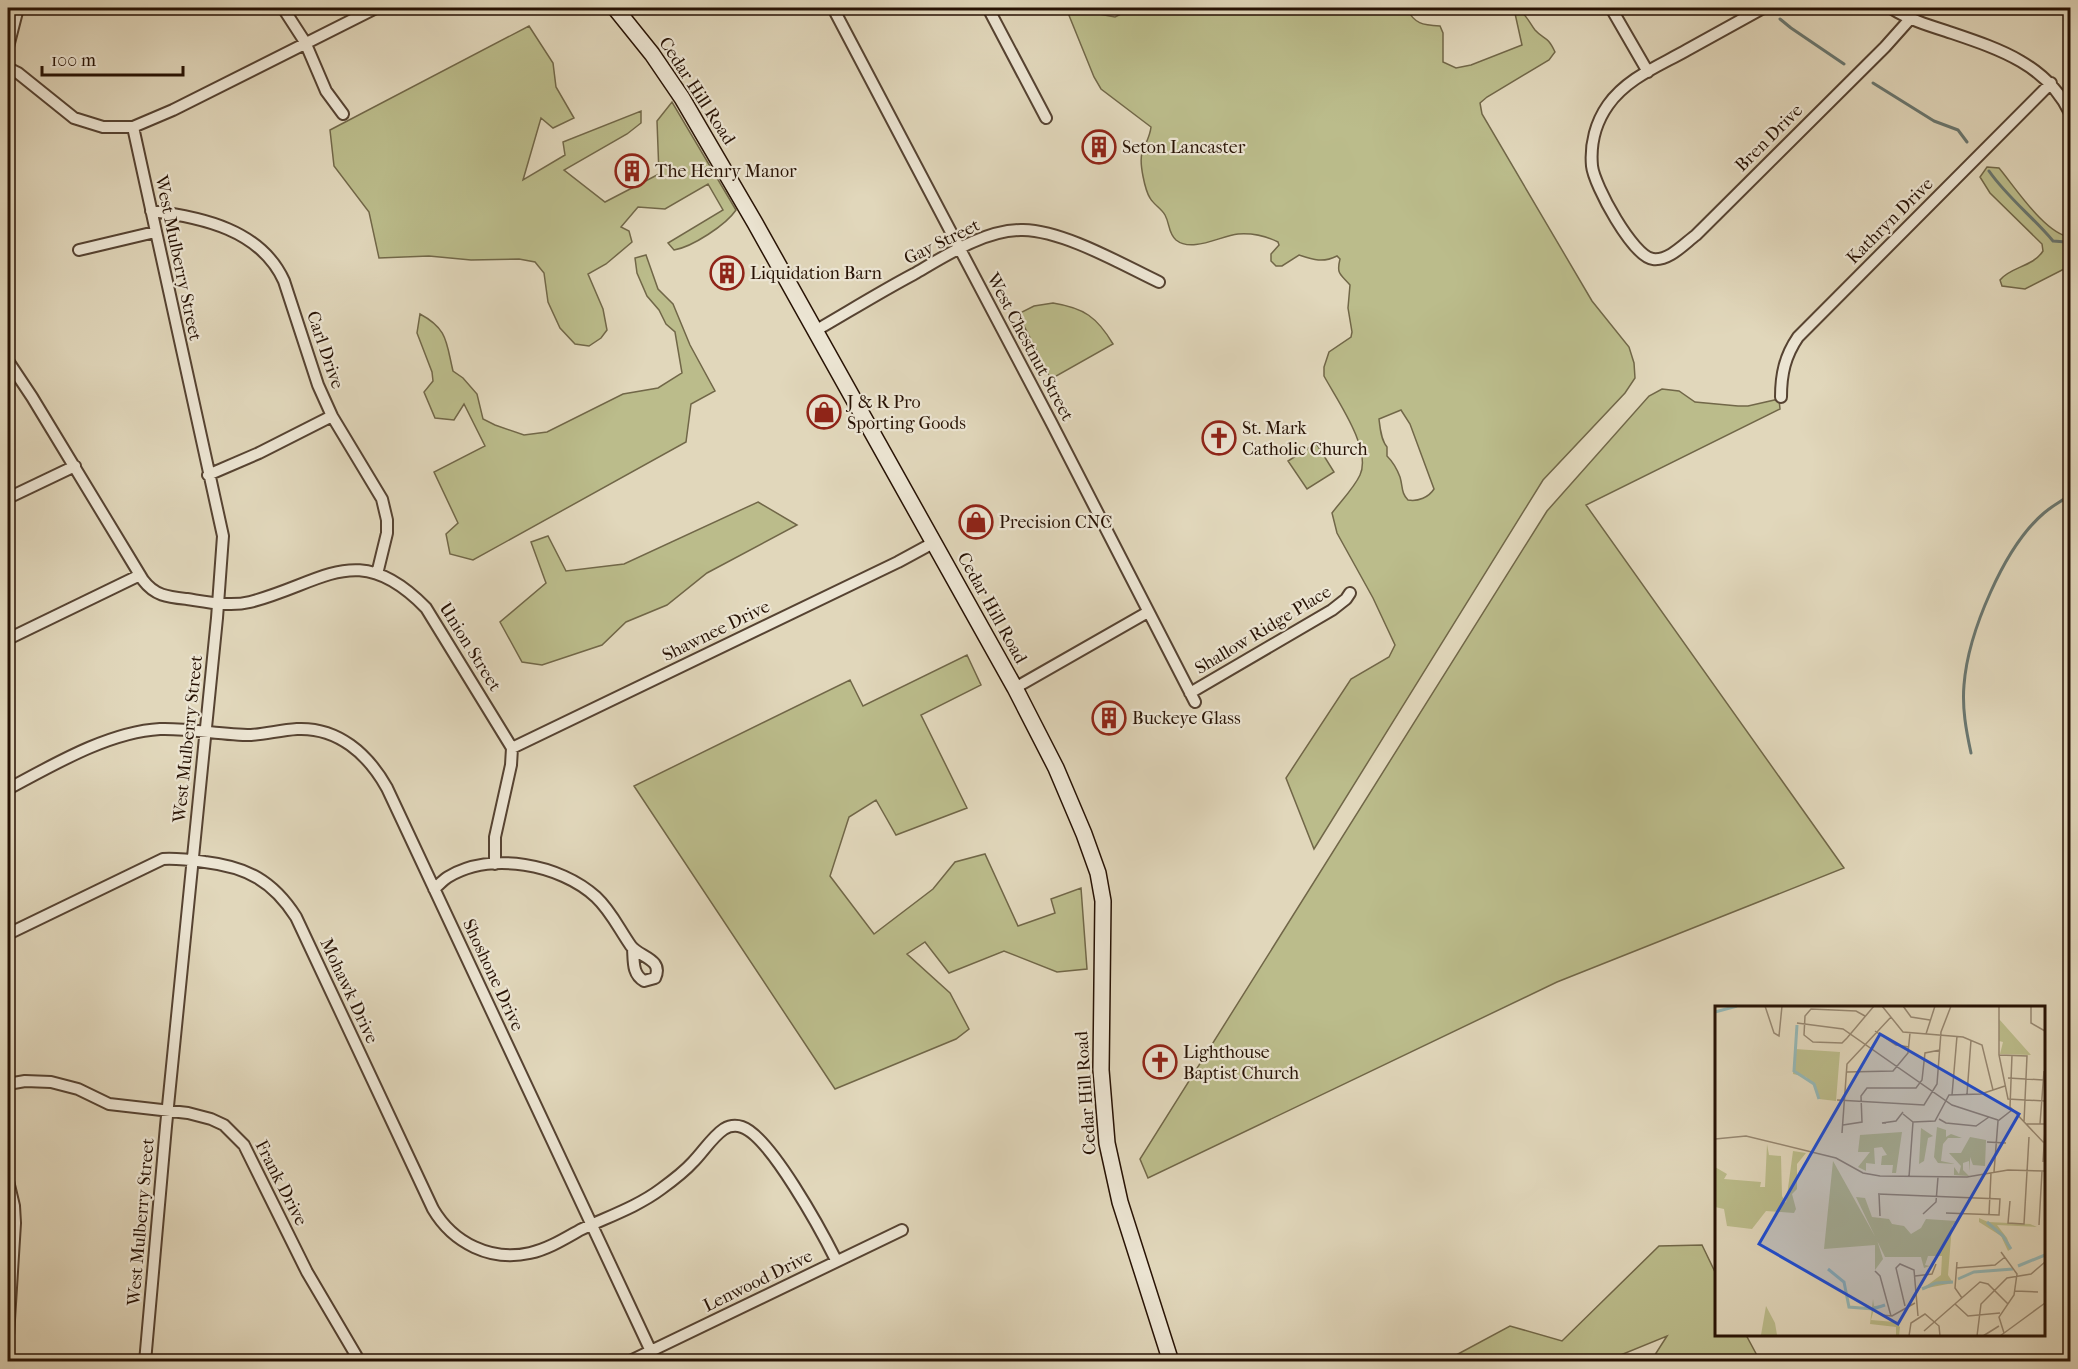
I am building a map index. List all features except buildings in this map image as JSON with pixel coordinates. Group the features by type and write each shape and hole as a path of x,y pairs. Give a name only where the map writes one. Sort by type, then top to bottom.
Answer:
{"main road":[{"name":"Cedar Hill Road","path":"615,8 652,54 691,112 815,331 1015,688 1056,768 1092,852 1101,886 1103,923 1102,1085 1107,1143 1118,1195 1171,1362"}],"street":[{"path":"8,47 18,8"},
{"path":"283,8 304,42 326,91 343,114"},
{"path":"8,68 18,73 74,118 103,127 133,127 173,110 304,42 376,8"},
{"name":"West Chestnut Street","path":"833,8 1192,698"},
{"path":"988,8 1046,118"},
{"path":"1611,8 1648,72 1763,8"},
{"path":"1891,8 1910,19 2020,60 2051,83 2070,113"},
{"name":"Bren Drive","path":"1648,72 1629,84 1609,103 1596,128 1592,167 1601,192 1627,236 1646,257 1654,260 1672,254 1696,235 1885,47 1910,19"},
{"name":"Kathryn Drive","path":"1781,397 1783,367 1798,337 2051,83"},
{"name":"West Mulberry Street","path":"133,127 223,536 219,603 145,1362"},
{"name":"Carl Drive","path":"151,211 186,216 239,233 271,257 284,281 318,385 332,416 382,499 387,520 387,533 377,574"},
{"name":"Gay Street","path":"815,331 959,248 996,234 1023,230 1082,246 1159,282"},
{"path":"79,250 155,232"},
{"name":"Union Street","path":"8,361 19,375 140,575 157,594 219,603 248,603 341,571 354,570 377,574 394,581 412,593 426,608 512,748"},
{"path":"208,475 259,453 332,416"},
{"path":"8,498 75,466"},
{"name":"Shawnee Drive","path":"512,748 933,543"},
{"path":"8,639 140,575"},
{"name":"Shallow Ridge Place","path":"1192,698 1332,610 1350,593"},
{"path":"1015,688 1148,612"},
{"name":"Shoshone Drive","path":"8,789 92,747 130,733 177,729 255,735 299,729 313,730 340,738 352,746 380,776 656,1362"},
{"path":"495,864 495,837 511,765 512,748"},
{"name":"Mohawk Drive","path":"8,934 163,859 173,858 228,865 246,871 269,885 288,906 304,934 433,1209 449,1230 473,1248 515,1255 542,1249 660,1190 691,1165 726,1128 742,1127 754,1135 783,1169 807,1205 836,1260"},
{"path":"434,889 450,876 472,868 495,864 519,864 539,868 565,876 592,894 605,907 633,949"},
{"name":"Frank Drive","path":"8,1084 25,1081 51,1082 78,1089 110,1104 198,1115 218,1122 237,1136 244,1145 307,1272 360,1362"},
{"path":"8,1181 14,1206 15,1223 8,1336"},
{"name":"Lenwood Drive","path":"628,1362 902,1230"}],"green space":[{"path":"1066,8 1115,17 1134,8 1406,8 1420,23 1440,26 1443,33 1443,62 1456,68 1471,65 1522,45 1514,9 1524,15 1535,30 1548,40 1555,52 1549,60 1487,97 1480,103 1482,114 1592,301 1629,347 1634,363 1635,378 1625,393 1543,480 1314,849 1286,778 1351,679 1389,657 1395,645 1373,598 1337,533 1332,513 1351,490 1360,475 1362,464 1361,452 1351,425 1324,376 1324,367 1329,352 1351,337 1348,308 1350,285 1340,274 1340,259 1337,256 1327,260 1318,260 1299,255 1282,266 1276,266 1271,261 1271,254 1279,245 1278,242 1264,237 1238,234 1190,245 1176,240 1162,210 1150,198 1143,176 1142,153 1151,127 1101,89","holes":["1401,410 1410,424 1434,489 1419,500 1408,500 1404,495 1399,474 1387,456 1387,447 1382,437 1379,419"]},
{"path":"529,26 553,63 556,87 574,118 553,128 541,118 523,180 565,155 563,142 641,111 641,123 627,134 564,170 605,202 659,174 657,121 672,102 736,210 725,222 708,234 690,245 674,250 668,243 723,210 708,184 665,209 638,207 621,227 629,231 632,242 606,264 588,274 603,309 607,330 601,338 589,346 575,344 560,328 548,302 544,273 535,262 519,259 471,260 429,256 379,258 369,212 334,166 330,130"},
{"path":"1987,167 1999,168 2041,219 2060,234 2070,237 2070,266 2025,289 2002,286 2000,280 2004,276 2033,260 2043,251 2042,244 1990,193 1980,177"},
{"path":"646,255 658,289 673,304 690,345 715,391 691,404 686,442 473,560 450,554 446,534 458,523 434,472 485,446 464,404 454,420 435,418 424,392 433,381 432,372 417,333 420,314 441,331 447,344 453,371 463,378 477,394 483,419 524,435 547,432 623,394 658,388 682,373 675,332 666,324 659,310 647,296 637,273 635,258"},
{"path":"1053,303 1089,315 1113,344 1051,379 1018,314 1034,306"},
{"path":"1662,389 1679,391 1695,402 1738,406 1779,399 1780,409 1586,505 1844,868 1557,982 1148,1178 1140,1159 1547,511 1649,396"},
{"path":"1316,443 1334,472 1307,489 1288,461"},
{"path":"758,502 797,525 707,573 667,605 626,622 602,645 542,665 522,662 500,622 546,583 531,542 548,536 566,571 624,564"},
{"path":"967,655 981,685 921,715 967,808 896,835 876,800 849,817 830,876 874,934 933,889 955,862 985,854 1018,926 1055,913 1051,899 1081,888 1087,969 1057,972 1004,951 949,973 925,942 907,954 950,993 969,1029 956,1039 835,1089 634,786 850,680 863,706"},
{"path":"1702,1245 1715,1272 1715,1336 1747,1336 1760,1361 1651,1361 1667,1336 1606,1361 1445,1361 1510,1326 1562,1341 1659,1246"}],"waterway":[{"path":"1780,19 1844,64"},
{"path":"1873,83 1934,121 1958,130 1967,142"},
{"path":"1989,171 2053,241 2066,242 2070,245"},
{"path":"1971,753 1965,719 1964,685 1973,641 1990,592 2015,547 2029,528 2050,508 2070,495"}],"place":[{"name":"Seton Lancaster","path":"1099,147"},
{"name":"The Henry Manor","path":"632,171"},
{"name":"Liquidation Barn","path":"727,273"},
{"name":"J & R Pro Sporting Goods","path":"824,412"},
{"name":"St. Mark Catholic Church","path":"1219,438"},
{"name":"Precision CNC","path":"976,522"},
{"name":"Buckeye Glass","path":"1109,718"},
{"name":"Lighthouse Baptist Church","path":"1160,1062"}]}
